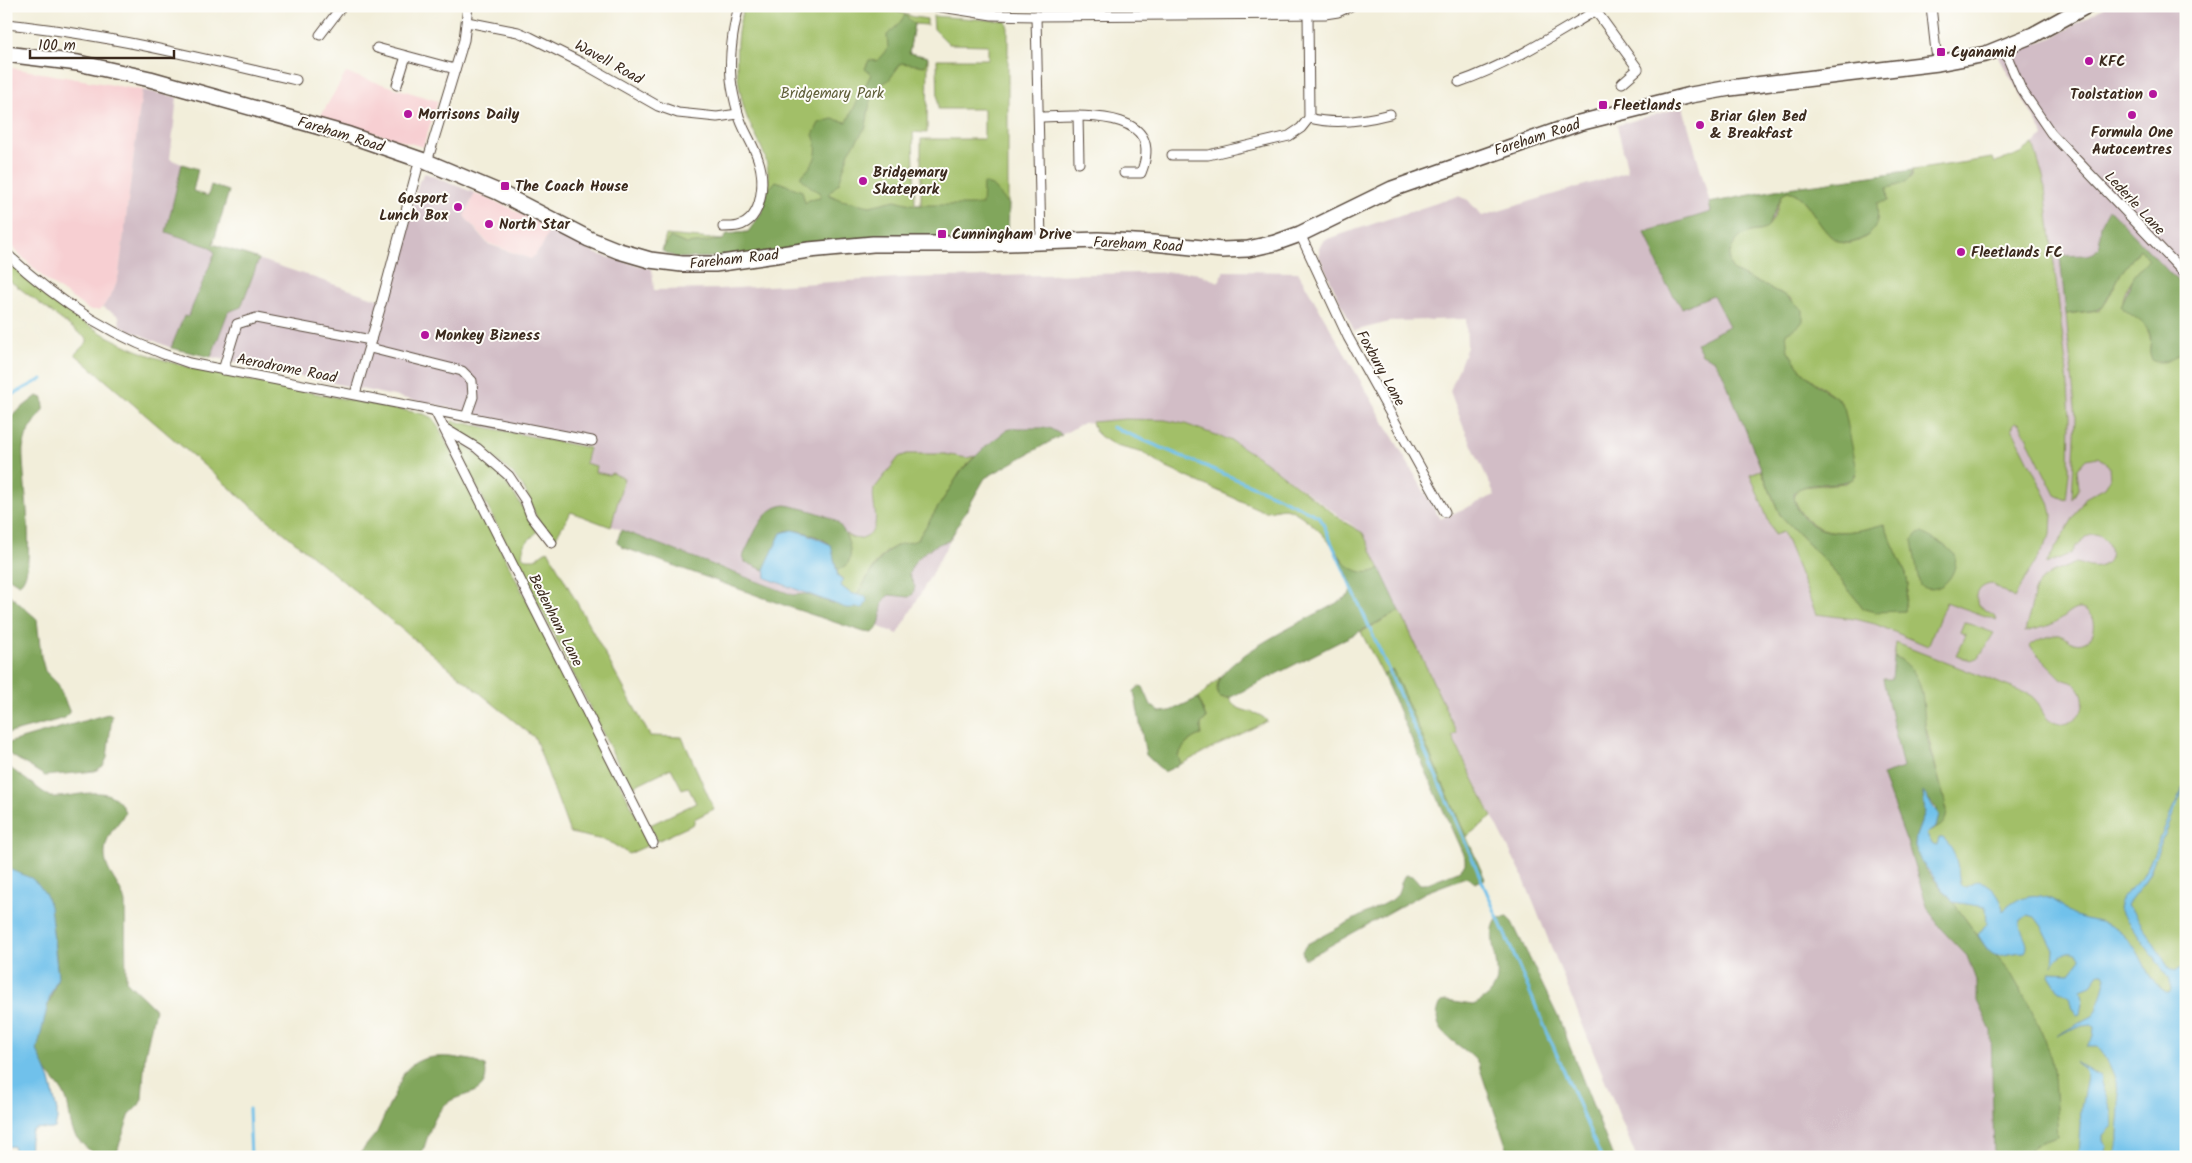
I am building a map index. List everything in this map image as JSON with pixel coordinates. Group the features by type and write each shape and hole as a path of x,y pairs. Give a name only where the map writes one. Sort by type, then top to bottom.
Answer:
{"main road":[{"name":"Fareham Road","path":"6,54 78,63 150,79 349,135 424,160 498,192 619,251 650,260 682,264 715,264 809,250 873,244 1108,241 1153,243 1222,250 1248,249 1274,244 1300,234 1392,189 1579,123 1690,95 1736,87 1938,64 1986,54 2033,35 2086,6"}],"street":[{"path":"320,35 342,6"},
{"path":"355,394 424,160 455,69 467,22 468,6"},
{"path":"723,227 738,226 746,222 753,214 760,200 762,181 758,159 738,114 731,78 731,59 739,6"},
{"path":"934,6 972,9 992,15 1036,16 1160,10 1308,14 1338,12 1351,6"},
{"path":"1931,6 1936,52"},
{"path":"1459,82 1486,73 1514,58 1594,9 1638,69 1622,83"},
{"path":"1172,155 1208,156 1289,136 1301,128 1309,118 1308,14"},
{"path":"1036,16 1041,242"},
{"name":"Wavell Road","path":"467,22 518,32 530,37 584,64 658,106 678,113 717,117 738,114"},
{"path":"6,24 87,34 131,42 235,64 296,80"},
{"name":"Lederle Lane","path":"2003,47 2021,89 2051,133 2186,275"},
{"path":"377,48 455,69"},
{"path":"397,85 406,56"},
{"path":"1309,118 1321,121 1349,121 1366,120 1390,114"},
{"path":"1078,116 1079,163"},
{"path":"1039,117 1098,116 1130,125 1144,136 1147,150 1145,165 1141,173 1124,173"},
{"name":"Foxbury Lane","path":"1300,234 1348,337 1445,512"},
{"name":"Aerodrome Road","path":"6,253 67,305 127,340 157,353 189,363 223,370 355,394 592,442"},
{"path":"223,370 237,324 256,318 371,344 462,371 472,381 473,397 466,417"},
{"name":"Bedenham Lane","path":"435,411 653,843"},
{"path":"444,428 477,448 509,476 525,500 531,516 552,543"}],"shaded area":[{"path":"2106,6 2186,6 2186,585 2071,740 1894,656 1892,679 1884,680 1903,769 1882,775 1941,929 1967,956 1977,983 1977,1001 1991,1031 1994,1157 1636,1157 1523,877 1452,736 1457,733 1363,533 1264,461 1232,441 1185,424 1165,420 1125,419 1083,423 985,478 898,634 571,511 590,446 476,425 478,414 211,357 205,349 171,348 120,326 119,316 103,307 114,290 119,274 142,90 177,97 170,159 182,164 167,228 386,302 419,181 425,173 475,193 464,216 488,244 531,259 541,248 550,229 597,254 652,269 654,290 720,289 897,278 1193,272 1219,282 1224,271 1298,272 1440,519 1495,495 1463,426 1450,391 1467,347 1466,319 1393,321 1354,331 1319,256 1319,247 1324,240 1458,196 1468,200 1482,216 1628,172 1617,125 1683,107 1710,203 1781,189 1993,158 1995,163 2021,153 2044,135 1998,56 2054,37"},
{"path":"6,67 142,90 119,274 114,290 103,307 98,310 89,310 46,280 6,241"},
{"path":"346,73 438,101 423,147 320,117"},
{"path":"475,193 508,207 550,229 541,248 531,259 488,243 464,216"}],"green space":[{"name":"Bridgemary Park","path":"744,6 879,6 927,19 927,25 914,24 909,53 928,57 927,133 913,132 915,205 921,205 921,139 984,139 984,109 938,109 937,59 988,59 988,45 949,44 934,29 933,16 1006,21 1008,28 1008,235 662,251 666,235 723,240 727,234 748,232 755,224 764,205 768,184 767,163 746,114 737,70 738,32"},
{"path":"905,15 914,24 909,53 928,57 925,66 901,63 889,80 875,88 870,102 866,127 849,152 839,183 828,194 841,200 870,206 895,200 915,205 982,205 983,183 992,186 1009,204 1008,235 994,238 725,257 677,258 662,251 670,237 686,244 723,240 727,234 748,232 762,212 767,191 776,181 802,191 805,203 809,200 820,198 820,193 800,177 815,158 816,147 813,135 819,123 832,119 847,122 871,74 865,69 869,60 877,61 888,48 887,35"},
{"path":"2033,144 2044,180 2067,373 2070,417 2069,472 2066,500 2055,495 2020,424 2015,422 2012,428 2049,502 2052,514 2051,535 2014,598 1992,584 1984,586 1979,591 1977,597 1978,605 1995,616 1997,620 1946,602 1928,646 1875,624 1855,619 1816,614 1783,532 1774,535 1750,474 1761,470 1780,515 1828,564 1864,609 1904,611 1908,584 1906,574 1884,525 1857,531 1832,531 1820,528 1810,522 1801,512 1794,498 1797,489 1846,483 1856,475 1844,407 1833,395 1807,375 1784,345 1783,340 1792,299 1734,271 1729,266 1729,256 1732,247 1742,235 1763,230 1768,226 1775,215 1783,194 1787,191 1796,194 1804,202 1827,232 1836,240 1846,243 1858,241 1869,235 1873,229 1877,216 1876,203 1886,188 1895,186 1912,177 1913,170 1993,158 1995,163 2021,153"},
{"path":"182,164 198,169 193,191 208,196 211,185 229,191 213,244 259,259 241,307 228,312 211,357 171,348 184,316 188,317 215,253 210,247 166,232"},
{"path":"1913,170 1912,175 1907,181 1887,188 1888,201 1877,203 1876,225 1872,232 1853,242 1840,242 1830,236 1806,203 1797,195 1787,191 1783,194 1767,228 1743,235 1734,244 1729,255 1729,261 1734,271 1786,296 1803,310 1803,321 1799,326 1786,333 1788,351 1802,371 1818,386 1836,397 1844,407 1857,470 1853,479 1838,483 1805,486 1794,493 1794,498 1799,510 1808,521 1827,531 1862,530 1884,524 1906,574 1908,584 1904,611 1875,612 1864,609 1828,564 1780,515 1722,372 1714,360 1702,354 1696,343 1729,326 1713,295 1682,308 1665,282 1645,232 1711,212 1709,203 1781,189"},
{"path":"2109,209 2186,290 2186,347 2175,357 2167,361 2153,361 2150,354 2151,338 2148,330 2121,306 2134,276 2149,259 2140,249 2121,273 2103,307 2096,310 2066,314 2060,256 2087,255 2095,252 2099,247 2101,224"},
{"path":"2140,249 2150,259 2135,275 2127,288 2124,295 2123,309 2134,315 2144,324 2150,335 2150,348 2181,352 2186,347 2186,1157 2027,1157 2030,1149 2036,1144 2043,1036 2020,989 1949,899 1915,846 1937,809 1947,811 1926,728 1900,659 1894,656 1896,643 2030,695 2047,718 2057,723 2071,722 2083,708 2082,693 2079,688 2061,678 2030,645 2040,639 2057,635 2074,643 2084,642 2088,640 2093,632 2093,618 2082,609 2077,609 2049,625 2025,632 2039,582 2052,573 2076,563 2089,567 2098,567 2107,563 2110,556 2110,549 2106,541 2101,536 2094,534 2086,536 2072,553 2046,564 2085,498 2105,487 2110,479 2109,466 2098,457 2086,459 2077,469 2079,488 2072,499 2076,418 2066,314 2100,310 2107,301 2121,273"},
{"path":"6,259 52,299 85,323 120,343 155,357 186,367 424,414 432,418 438,426 651,844 629,854 608,841 570,833 535,738 251,506 75,354 87,342 87,339 6,278"},
{"path":"37,396 43,398 44,408 27,434 23,448 29,543 25,577 19,584 6,576 6,420"},
{"path":"1125,419 1165,420 1185,424 1232,441 1264,461 1346,523 1363,533 1380,569 1362,573 1350,568 1317,529 1295,512 1286,508 1263,511 1167,468 1144,453 1116,446 1095,431 1092,422"},
{"path":"454,421 589,448 585,463 596,466 595,472 609,475 612,473 624,478 611,527 571,512 554,540 537,518 525,490 513,474 470,438 451,428 451,422"},
{"path":"1015,428 1049,428 1062,435 985,478 949,541 925,552 911,568 909,574 915,587 913,594 909,597 889,595 885,599 879,624 873,633 864,632 792,608 622,547 617,542 621,530 793,595 806,594 834,604 860,595 857,595 884,555 896,546 918,539 961,471 985,447 1007,430"},
{"path":"460,443 485,460 505,482 522,506 537,532 524,545 522,555 526,559 535,559 548,550 650,736 682,737 714,809 694,819 694,824 657,841 650,825 696,803 688,787 682,789 671,768 630,788 537,601 458,451 457,446"},
{"path":"907,454 944,454 967,458 975,456 961,471 918,539 889,550 875,565 857,595 850,593 841,586 842,578 838,577 837,570 842,568 849,548 844,532 857,539 869,534 873,529 876,516 874,489 899,457"},
{"path":"786,505 829,517 838,523 849,544 850,556 847,564 837,570 829,543 812,535 792,530 781,533 764,570 745,562 743,557 760,522 771,510"},
{"path":"1922,533 1944,545 1955,555 1954,569 1951,576 1941,586 1927,589 1920,586 1912,540 1917,534"},
{"path":"1339,556 1357,571 1368,572 1380,569 1400,611 1229,698 1220,697 1218,684 1227,669 1245,654 1349,595 1352,586"},
{"path":"6,592 37,619 41,656 45,671 58,684 70,713 65,718 6,734"},
{"path":"1400,611 1457,733 1452,736 1492,817 1466,837 1393,670 1383,675 1361,632"},
{"path":"1964,622 1994,633 1979,657 1971,660 1956,656 1966,635 1960,632"},
{"path":"1894,656 1914,672 1919,682 1928,741 1947,811 1942,825 1928,832 1936,827 1937,809 1923,793 1925,812 1916,836 1915,846 1927,871 1953,902 1988,950 1997,956 2009,970 2030,1007 2051,1059 2058,1137 2043,1141 2035,1146 2027,1157 1994,1157 1991,1031 1977,1001 1977,983 1967,956 1941,929 1928,909 1907,842 1882,775 1903,768 1883,679 1892,679"},
{"path":"1393,670 1485,879 1475,883 1468,877 1463,878 1426,892 1308,958 1304,958 1302,951 1307,944 1396,897 1405,875 1413,876 1420,884 1425,884 1458,871 1465,864 1465,859 1383,675"},
{"path":"1220,677 1218,684 1224,699 1229,698 1236,707 1258,714 1267,721 1181,764 1178,756 1188,742 1201,735 1201,724 1206,718 1198,698"},
{"path":"1140,686 1143,687 1151,705 1160,712 1170,711 1198,698 1206,718 1201,724 1201,735 1188,742 1178,756 1181,764 1164,772 1146,755 1134,691"},
{"path":"108,714 112,716 107,758 103,766 95,771 45,776 6,752 6,744 14,741"},
{"path":"6,765 50,797 103,793 112,796 119,802 125,812 108,838 105,858 110,873 125,903 126,981 155,1009 145,1055 142,1099 130,1114 115,1157 96,1157 77,1138 71,1125 68,1104 64,1094 43,1067 38,1055 40,1031 57,979 55,951 50,911 46,896 34,882 6,868"},
{"path":"1507,917 1512,922 1559,1019 1613,1157 1510,1157 1478,1063 1448,1037 1438,1022 1437,1013 1441,1002 1473,1005 1487,996 1495,986 1497,975 1493,928 1498,918"},
{"path":"438,1057 471,1060 485,1066 486,1077 478,1089 456,1098 443,1107 432,1124 421,1157 357,1157 377,1132 404,1073 419,1061"}],"water":[{"path":"792,530 808,534 831,545 838,577 843,580 841,586 850,593 866,597 867,602 863,608 846,608 766,578 765,567 781,533"},
{"path":"2186,783 2150,871 2144,883 2127,905 2135,914 2169,968 2175,971 2186,964 2186,1157 2110,1157 2117,1151 2118,1146 2120,1099 2114,1074 2102,1052 2098,1046 2086,1046 2093,1037 2094,1027 2091,1024 2082,1025 2056,1036 2094,1015 2106,977 2104,973 2100,973 2091,985 2081,989 2083,998 2080,1014 2077,1015 2071,1007 2069,995 2059,991 2049,975 2050,972 2070,973 2081,959 2074,952 2070,952 2059,957 2053,965 2054,950 2035,917 2028,915 2020,920 2027,944 2025,952 1997,955 1989,951 1978,935 1987,923 1986,907 1953,902 1921,861 1915,846 1916,836 1925,812 1923,792 1939,815 1936,827 1926,834 1933,845 1937,846 1939,838 1943,838 1952,848 1962,887 1977,881 1983,882 1999,896 2003,911 2024,897 2046,897 2061,905 2073,915 2104,923 2116,929 2136,949 2154,983 2166,993 2169,993 2171,990 2168,977 2118,908 2125,894 2143,875"},
{"path":"6,868 31,878 46,895 50,906 58,977 50,996 37,1050 50,1080 57,1111 57,1120 55,1128 35,1129 32,1131 29,1157 15,1154 13,1146 6,1147"},
{"path":"2075,1062 2100,1076 2112,1112 2112,1126 2103,1135 2103,1141 2107,1147 2104,1157 2078,1157 2081,1108 2087,1076 2086,1071"}],"waterway":[{"path":"6,398 42,379"},
{"path":"1112,427 1274,495 1320,517 1453,814 1601,1157"},
{"path":"249,1109 251,1157"}],"place":[{"name":"Cyanamid","path":"1941,52"},
{"name":"KFC","path":"2089,61"},
{"name":"Toolstation","path":"2153,94"},
{"name":"Fleetlands","path":"1603,105"},
{"name":"Morrisons Daily","path":"408,114"},
{"name":"Formula One Autocentres","path":"2132,115"},
{"name":"Briar Glen Bed & Breakfast","path":"1700,125"},
{"name":"Bridgemary Skatepark","path":"863,181"},
{"name":"The Coach House","path":"505,186"},
{"name":"Gosport Lunch Box","path":"458,207"},
{"name":"North Star","path":"489,224"},
{"name":"Cunningham Drive","path":"942,234"},
{"name":"Fleetlands FC","path":"1961,252"},
{"name":"Monkey Bizness","path":"425,335"}]}
